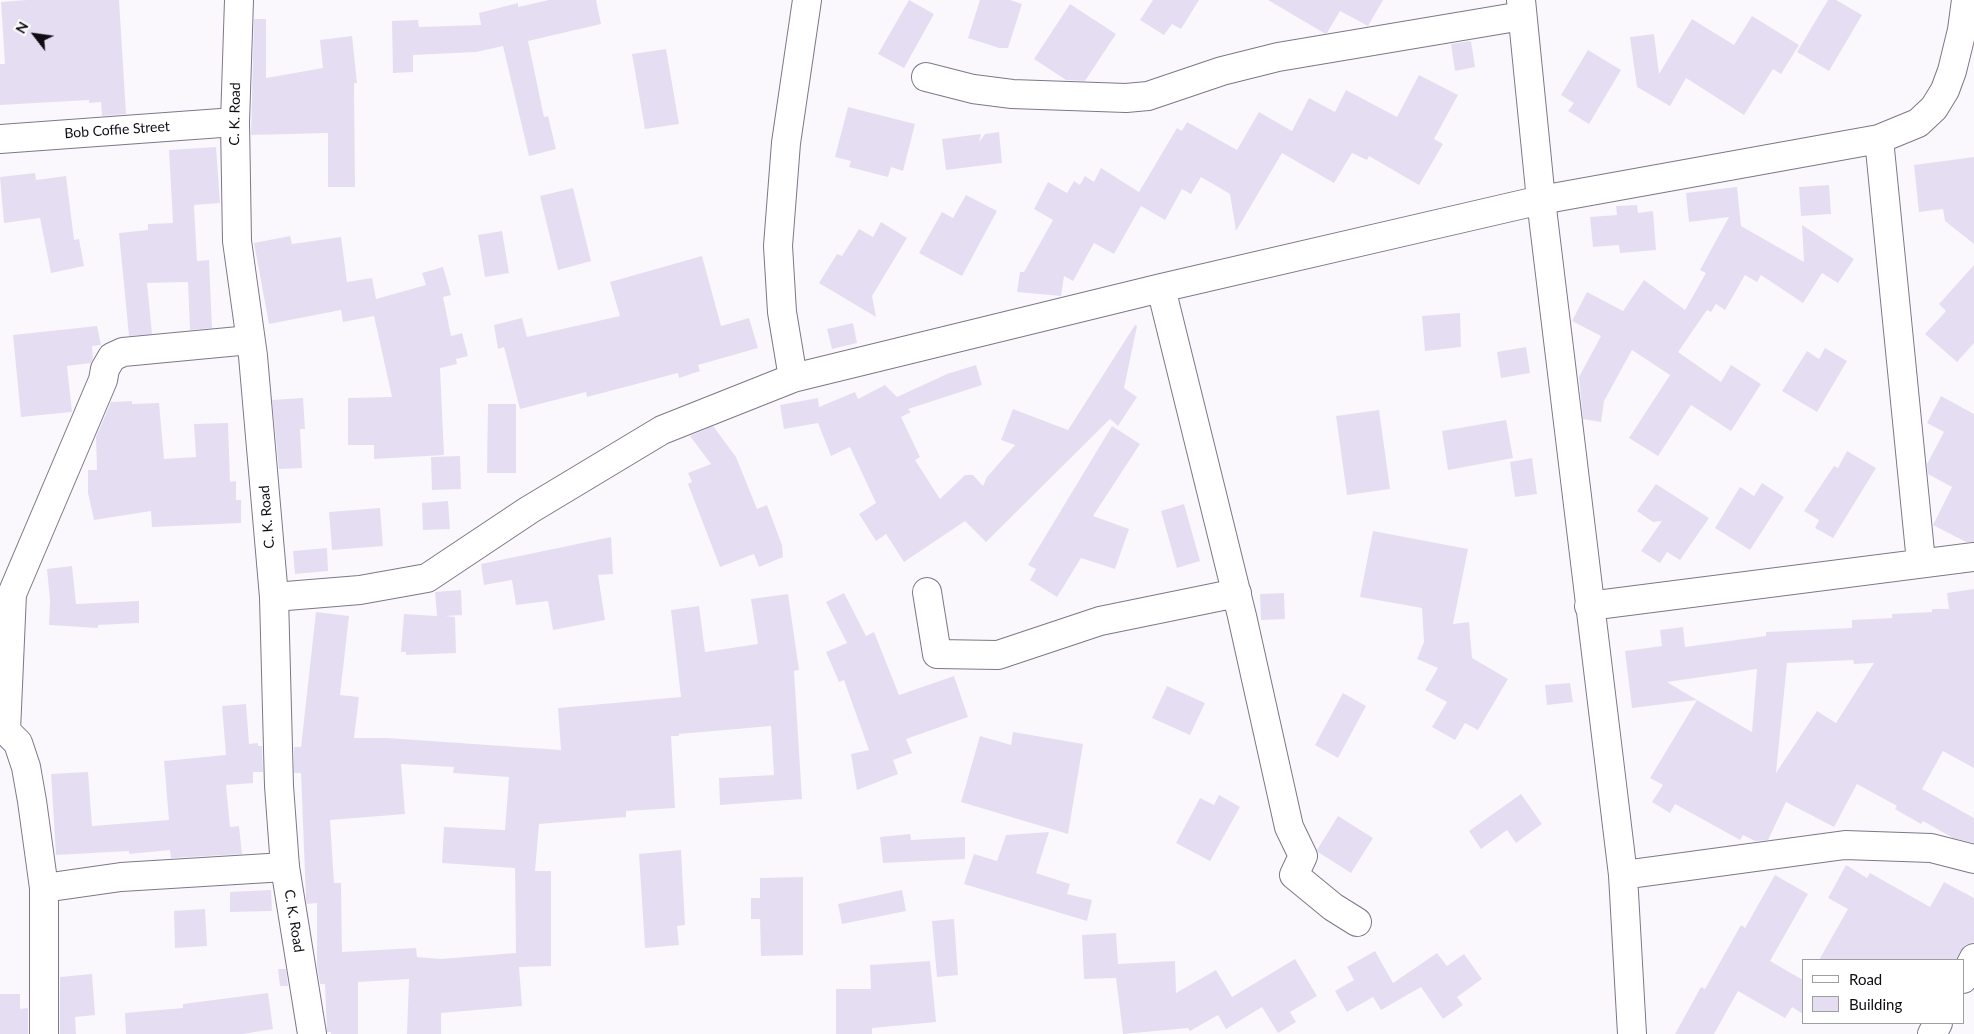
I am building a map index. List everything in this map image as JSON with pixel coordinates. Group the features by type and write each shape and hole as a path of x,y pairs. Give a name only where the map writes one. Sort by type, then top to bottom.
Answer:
{"street":[{"name":"C. K. Road","path":"239,0 235,122 237,240 250,340 274,597 279,786 285,866 312,1034"},
{"path":"793,378 782,312 778,246 786,143 807,0"},
{"path":"274,597 360,590 427,578 529,510 662,430 793,378 1161,288 1541,200 1878,139 1918,123 1934,108 1945,90 1952,71 1962,30 1966,0"},
{"path":"926,77 973,90 1012,94 1141,96 1278,56 1521,8 1541,200 1623,875 1632,1034"},
{"name":"Bob Coffie Street","path":"0,139 235,122"},
{"path":"1878,139 1922,562"},
{"path":"1161,288 1236,593 1289,827 1303,856 1294,875 1333,908 1357,922"},
{"path":"44,1034 44,888 26,767 18,743 3,730 12,594 103,380 105,369 112,357 123,352 250,340"},
{"path":"1589,606 1974,556"},
{"path":"927,592 937,654 998,655 1100,621 1236,593"},
{"path":"1623,875 1845,845 1931,848 1974,859"},
{"path":"44,888 121,877 285,866"},
{"path":"1964,977 1974,958"}],"building":[{"path":"27,0 119,0 126,114 102,116 101,102 89,103 89,100 0,105 0,64 5,64 1,2"},
{"path":"549,0 596,0 601,24 528,41 544,117 548,116 556,149 529,156 503,46 476,52 413,55 413,72 393,73 392,21 418,20 419,27 481,25 479,13 518,3 518,7"},
{"path":"909,0 934,14 904,68 878,54"},
{"path":"980,0 1010,0 1022,4 1008,48 999,48 968,38"},
{"path":"1153,0 1199,0 1181,29 1172,24 1164,35 1140,20"},
{"path":"1268,0 1383,0 1368,26 1340,11 1327,33 1324,33"},
{"path":"1828,0 1836,0 1862,15 1829,71 1797,52"},
{"path":"1070,4 1116,34 1085,81 1066,80 1034,59"},
{"path":"1752,16 1799,45 1781,74 1773,69 1744,115 1686,78 1670,106 1637,87 1630,37 1654,34 1659,74 1692,19 1734,45"},
{"path":"254,19 266,19 266,78 323,68 320,40 352,36 357,83 354,83 355,187 328,187 328,133 251,135"},
{"path":"1471,41 1475,67 1455,71 1451,44"},
{"path":"666,49 679,124 645,129 632,54"},
{"path":"1588,50 1621,70 1589,124 1568,111 1574,103 1561,95"},
{"path":"1419,75 1458,95 1434,139 1443,144 1419,185 1369,156 1367,160 1352,153 1334,183 1282,153 1236,231 1230,194 1201,177 1191,194 1182,189 1165,220 1141,206 1114,254 1094,243 1073,281 1064,276 1061,296 1017,292 1020,272 1024,272 1053,220 1034,209 1048,182 1067,193 1074,181 1080,185 1085,176 1094,182 1101,168 1139,192 1177,128 1182,131 1187,122 1237,150 1259,112 1292,131 1309,98 1335,112 1346,90 1397,117"},
{"path":"848,107 915,124 903,171 891,167 888,177 849,167 851,161 835,157"},
{"path":"999,132 1002,163 946,170 942,139 981,134 979,142 985,134"},
{"path":"216,147 220,203 194,205 197,261 209,260 212,328 190,330 188,282 147,283 152,334 129,336 119,233 148,230 148,224 173,223 169,150"},
{"path":"1974,157 1974,244 1945,221 1943,209 1919,212 1914,165"},
{"path":"35,173 36,180 66,176 74,240 79,239 84,266 51,273 40,218 4,223 0,177"},
{"path":"1829,185 1831,214 1801,216 1799,187"},
{"path":"1737,187 1741,226 1804,262 1802,225 1854,259 1838,283 1822,273 1803,303 1761,275 1757,282 1745,275 1725,310 1716,304 1711,312 1707,310 1678,352 1721,382 1731,365 1761,384 1731,431 1691,405 1658,456 1629,438 1670,375 1632,350 1604,401 1601,422 1583,419 1579,377 1601,336 1572,321 1587,292 1623,311 1644,280 1685,310 1706,273 1700,270 1729,217 1689,222 1686,193"},
{"path":"573,188 591,261 558,270 540,196"},
{"path":"966,195 997,211 962,276 919,253 942,212 953,218"},
{"path":"1637,205 1638,213 1653,211 1656,250 1620,253 1619,245 1593,247 1590,217 1617,215 1616,206"},
{"path":"881,222 907,238 872,296 876,317 819,283 837,254 842,256 859,229 873,237"},
{"path":"502,231 509,273 485,277 478,235"},
{"path":"290,236 292,244 341,237 347,282 372,278 376,299 426,285 422,273 443,267 451,295 443,297 451,336 462,333 468,356 456,359 457,364 440,368 444,455 374,459 374,445 348,445 348,398 392,397 374,316 343,322 341,310 269,324 254,243"},
{"path":"702,256 721,326 749,318 758,348 698,365 700,371 679,378 678,373 587,397 586,392 520,409 504,347 498,349 494,325 522,318 527,337 620,316 610,282"},
{"path":"1974,265 1974,343 1957,362 1925,334 1946,311 1939,304"},
{"path":"1460,313 1461,347 1425,351 1422,316"},
{"path":"853,323 857,343 832,349 827,329"},
{"path":"1135,325 1137,326 1124,388 1137,397 1118,426 1110,419 986,542 965,521 904,562 886,534 876,541 859,514 876,503 850,447 831,456 818,423 784,429 780,405 818,398 819,407 855,392 858,399 885,385 897,397 947,374 976,365 982,385 908,409 911,412 901,417 920,457 915,460 940,499 965,475 973,475 983,486 987,477 1015,445 1001,440 1013,409 1068,430"},
{"path":"97,326 101,345 92,346 93,358 91,363 67,366 72,412 21,417 13,335"},
{"path":"1526,347 1530,373 1501,378 1497,352"},
{"path":"1825,348 1847,361 1817,412 1782,391 1807,351 1819,359"},
{"path":"1941,396 1974,414 1974,542 1966,542 1933,525 1952,487 1928,474 1927,464 1944,432 1927,423"},
{"path":"303,398 305,429 300,429 302,468 279,469 272,400"},
{"path":"132,401 132,404 159,403 164,459 196,457 194,424 228,423 230,482 236,481 236,500 241,500 241,523 152,527 151,511 94,520 88,493 88,470 97,470 96,437 111,402"},
{"path":"488,404 516,404 516,473 487,473"},
{"path":"1379,410 1390,489 1347,495 1336,416"},
{"path":"1506,420 1513,458 1448,470 1442,431"},
{"path":"713,426 736,457 757,509 767,505 782,545 783,557 759,567 754,554 720,567 688,484 692,482 688,473 711,464 690,436"},
{"path":"1112,426 1140,444 1093,516 1129,529 1115,569 1081,558 1057,597 1030,580 1036,569 1028,565"},
{"path":"1847,451 1876,468 1833,538 1815,528 1819,520 1804,511 1834,466 1838,468"},
{"path":"460,456 461,489 432,490 431,457"},
{"path":"1532,458 1537,494 1515,497 1510,462"},
{"path":"1762,483 1784,497 1750,550 1715,528 1740,487 1754,496"},
{"path":"1656,484 1709,518 1680,560 1667,552 1660,563 1641,551 1662,521 1653,522 1637,511"},
{"path":"448,501 450,529 423,530 422,503"},
{"path":"1184,504 1200,561 1177,568 1161,511"},
{"path":"380,508 383,546 332,550 329,512"},
{"path":"1373,531 1468,549 1453,624 1469,622 1472,658 1508,679 1478,730 1465,723 1455,740 1432,727 1447,702 1425,690 1438,668 1417,659 1424,642 1422,608 1360,597"},
{"path":"611,537 613,574 598,575 605,620 553,630 548,601 516,605 512,580 484,585 481,564"},
{"path":"327,548 328,571 295,574 293,551"},
{"path":"72,566 76,604 139,601 139,623 98,625 98,628 49,625 50,600 47,569"},
{"path":"1974,589 1974,768 1943,751 1922,789 1974,818 1974,843 1953,838 1923,821 1921,824 1895,809 1897,806 1857,784 1834,827 1786,802 1768,840 1755,841 1743,835 1740,840 1675,804 1670,813 1652,802 1663,785 1650,778 1697,700 1632,708 1625,651 1662,646 1660,630 1683,627 1685,647 1766,636 1766,632 1852,628 1852,620 1892,618 1892,614 1932,612 1932,609 1949,609 1947,593","holes":["1853,660 1854,664 1874,663 1836,723 1817,711 1776,773 1787,663","1757,669 1752,732 1697,700 1667,682"]},
{"path":"461,590 462,615 445,616 455,617 456,653 406,655 406,652 401,652 404,614 437,616 435,592"},
{"path":"844,593 866,636 874,632 899,695 954,676 968,717 906,739 912,753 893,760 898,774 857,790 851,754 869,750 844,680 839,682 826,652 847,643 826,602"},
{"path":"1284,593 1285,619 1261,620 1260,594"},
{"path":"788,594 799,670 794,671 802,799 720,805 719,778 774,775 771,726 671,736 675,808 626,811 626,817 539,824 535,871 551,871 551,966 519,967 522,1006 441,1013 441,1034 407,1034 409,979 358,982 358,1034 331,1034 331,1032 327,1032 325,984 320,984 317,965 317,903 307,904 306,899 301,773 294,773 294,747 301,747 316,612 349,616 340,695 359,697 354,738 387,738 561,750 558,708 681,697 671,610 699,606 705,652 758,644 751,599","holes":["401,764 454,767 453,773 509,777 505,830 444,827 442,863 515,868 516,953 441,959 417,957 416,948 342,952 341,883 334,883 330,820 405,814"]},
{"path":"1570,683 1573,702 1547,705 1545,685"},
{"path":"1167,686 1205,703 1190,735 1152,718"},
{"path":"1343,693 1366,706 1338,758 1315,745"},
{"path":"246,704 249,744 258,743 258,746 262,746 263,772 253,772 253,783 226,785 230,827 239,826 242,854 171,858 170,850 129,854 129,851 56,855 51,774 88,772 92,826 169,820 164,761 226,755 222,706"},
{"path":"1013,732 1083,744 1068,834 961,802 980,736 1011,745"},
{"path":"1521,794 1542,824 1516,843 1507,830 1481,849 1469,831"},
{"path":"1219,795 1240,807 1210,861 1176,843 1200,798 1214,805"},
{"path":"1338,816 1373,838 1351,873 1317,850"},
{"path":"1049,832 1036,873 1070,884 1067,894 1092,900 1087,921 964,884 974,854 997,861 1006,835"},
{"path":"910,834 911,840 965,837 965,859 883,863 880,837"},
{"path":"681,850 685,925 677,926 679,945 645,948 639,854"},
{"path":"1846,865 1867,878 1870,873 1930,907 1944,882 1974,898 1974,942 1965,945 1956,959 1820,959 1848,909 1828,898"},
{"path":"1775,875 1808,894 1770,961 1802,979 1802,1013 1792,1007 1785,1018 1738,991 1714,1034 1675,1034 1701,987 1705,989 1741,925 1745,928"},
{"path":"803,877 803,955 761,956 760,919 751,919 751,898 760,898 760,878"},
{"path":"271,890 272,911 230,912 230,892"},
{"path":"902,890 906,911 842,924 838,904"},
{"path":"205,909 207,946 175,948 174,911"},
{"path":"954,919 958,975 937,977 932,921"},
{"path":"1116,933 1118,964 1175,961 1176,993 1216,970 1232,997 1295,959 1317,996 1290,1012 1296,1022 1278,1033 1262,1007 1226,1029 1218,1015 1190,1031 1188,1028 1123,1034 1116,978 1084,979 1082,935"},
{"path":"1375,951 1393,983 1437,953 1447,966 1464,954 1482,979 1457,997 1463,1005 1443,1019 1421,987 1381,1010 1373,997 1347,1012 1335,991 1354,980 1347,967"},
{"path":"930,961 936,1022 872,1028 872,1034 836,1034 836,989 871,989 870,965"},
{"path":"278,969 286,969 288,986 280,986"},
{"path":"92,974 95,1015 75,1017 76,1034 60,1034 60,977"},
{"path":"268,993 273,1029 243,1034 126,1034 125,1013 183,1008 183,1004"},
{"path":"0,994 20,994 20,1009 28,1008 28,1034 0,1034"}]}
